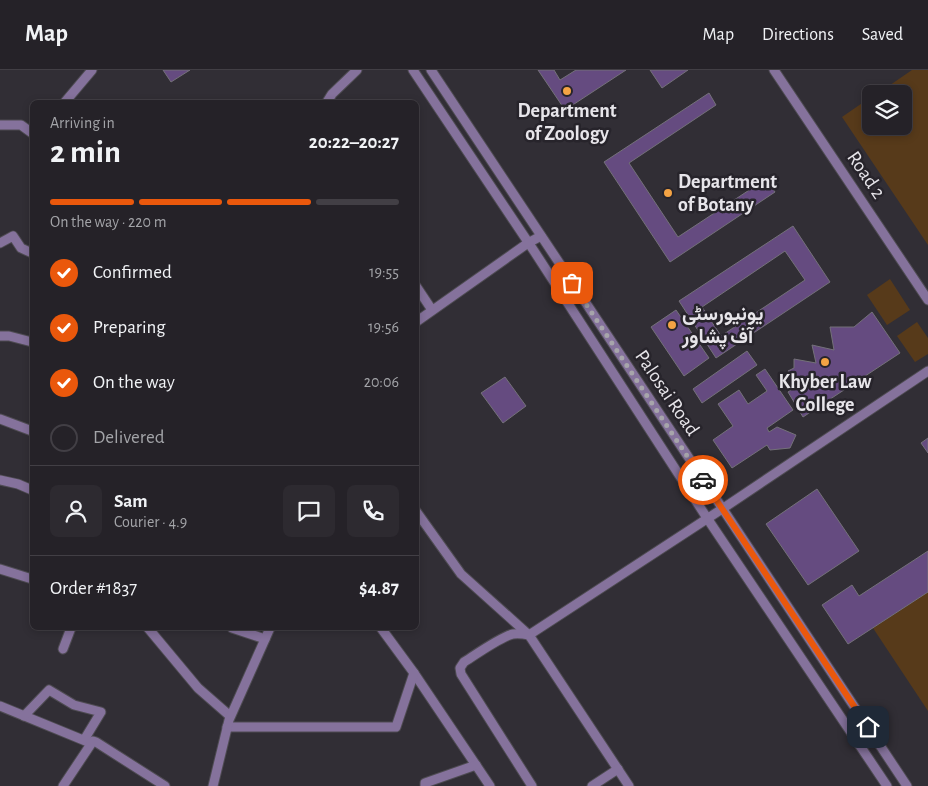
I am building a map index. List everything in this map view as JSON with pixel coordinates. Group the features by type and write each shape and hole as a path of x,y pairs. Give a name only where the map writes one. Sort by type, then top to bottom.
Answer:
{"street":[{"path":"67,100 92,70"},
{"path":"328,100 357,70"},
{"path":"413,70 707,518 887,786"},
{"name":"Road 2","path":"774,70 928,300"},
{"path":"422,83 433,73"},
{"name":"Palosai Road","path":"433,73 907,786"},
{"path":"0,125 21,125 30,132"},
{"path":"0,243 13,236 21,248 30,253"},
{"path":"419,320 528,243 541,236"},
{"path":"419,290 432,310"},
{"path":"0,336 9,336 30,341"},
{"path":"532,786 461,674 460,668 464,662 512,634 529,635 928,371"},
{"path":"0,419 30,430"},
{"path":"0,480 30,489"},
{"path":"419,515 460,574 529,635 629,786"},
{"path":"0,568 30,578"},
{"path":"63,649 70,630"},
{"path":"150,630 198,688 230,716"},
{"path":"237,630 264,640"},
{"path":"214,786 230,716 269,630"},
{"path":"382,630 414,673 490,786"},
{"path":"227,727 396,727 414,673"},
{"path":"24,716 49,690 74,705 101,712 63,786"},
{"path":"0,706 87,742 96,742 165,786"},
{"path":"426,786 425,783 476,765"},
{"path":"592,786 618,769"}],"shaded area":[{"path":"912,70 928,70 928,245 842,117 862,103 862,135 912,135 912,85 890,85"},
{"path":"890,279 910,310 887,325 867,295"},
{"path":"917,322 928,338 928,354 915,362 897,336"},
{"path":"928,592 928,711 873,628"}],"building":[{"path":"163,70 190,70 171,82"},
{"path":"538,70 554,70 560,80 576,70 626,70 565,110"},
{"path":"650,70 688,70 662,88"},
{"path":"709,93 716,105 629,163 678,237 766,179 775,192 670,262 604,162"},
{"path":"793,226 830,282 716,358 679,301","holes":["785,251 805,280 721,336 702,307"]},
{"path":"676,310 709,358 684,376 651,327"},
{"path":"872,312 900,353 803,417 788,392 798,385 788,371 794,368 794,359 816,363 812,345 834,350 830,327 854,327"},
{"path":"747,351 757,365 702,403 693,389"},
{"path":"765,369 793,410 767,428 769,432 777,427 796,435 790,448 770,450 767,445 732,468 713,440 733,426 718,404 739,390 748,404 767,391 756,375"},
{"path":"505,377 526,406 503,423 481,393"},
{"path":"928,438 928,453 921,443"},
{"path":"817,489 859,551 808,585 766,524"},
{"path":"928,551 928,592 848,644 822,605 852,585 859,596"}],"way so far":[{"path":"572,283 703,480"}],"place":[{"name":"Department of Zoology","path":"567,91"},
{"name":"Department of Botany","path":"668,193"},
{"name":"یونیورسٹی آف پشاور","path":"672,325"},
{"name":"Khyber Law College","path":"825,362"}],"route":[{"path":"703,480 868,727"}]}
